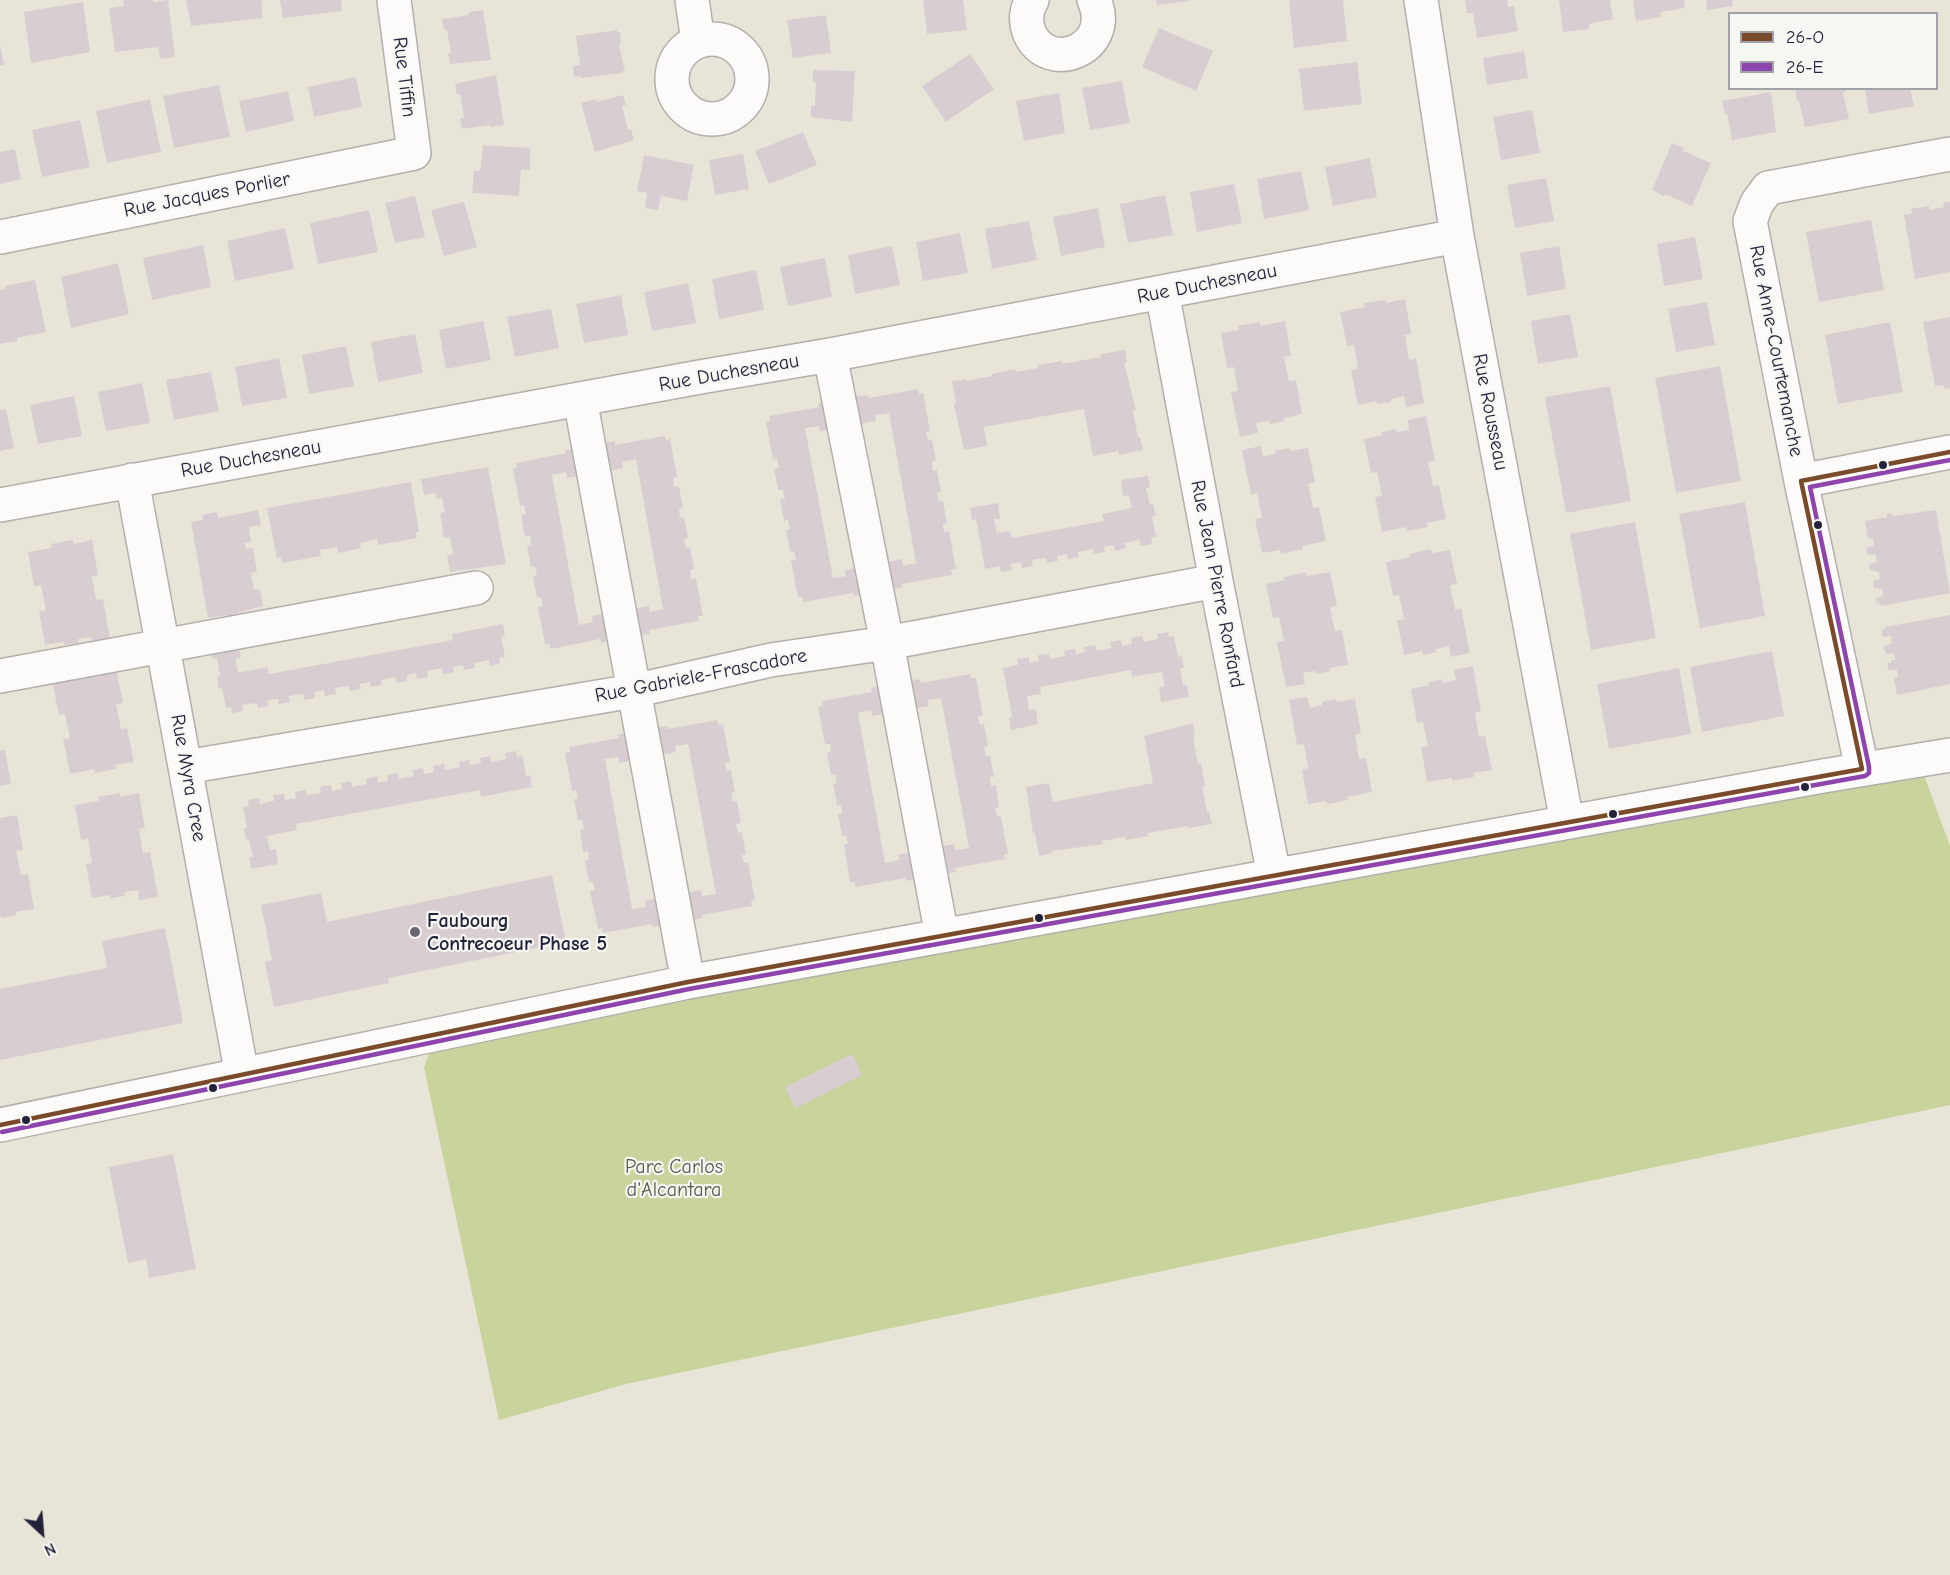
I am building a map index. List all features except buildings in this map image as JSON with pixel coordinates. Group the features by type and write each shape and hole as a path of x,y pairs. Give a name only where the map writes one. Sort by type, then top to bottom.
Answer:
{"street":[{"name":"Rue Tiffin","path":"394,0 414,153"},
{"path":"692,0 698,41"},
{"path":"1032,0 1026,18 1028,30 1034,40 1042,48 1053,53 1065,54 1077,52 1094,36 1098,25 1098,12 1094,0"},
{"name":"Rue Rousseau","path":"1421,0 1457,236 1568,822"},
{"name":"Rue Jacques Porlier","path":"0,237 414,153"},
{"name":"Rue Anne-Courtemanche","path":"1862,769 1801,481 1750,221 1757,204 1768,188 1950,154"},
{"name":"Rue Duchesneau","path":"0,505 580,399 830,356 1457,236"},
{"name":"Rue Jean Pierre Ronfard","path":"1162,292 1274,875"},
{"path":"830,356 888,643 942,936"},
{"path":"580,399 688,982"},
{"path":"1801,481 1950,452"},
{"name":"Rue Myra Cree","path":"132,480 242,1075"},
{"name":"Rue Gabriele-Frascadore","path":"186,767 633,691 771,660 888,643 1216,581"},
{"path":"0,676 476,588"},
{"path":"0,1125 688,982 1950,755"}],"green space":[{"name":"Parc Carlos d'Alcantara","path":"1922,770 1950,846 1950,1105 626,1384 499,1420 424,1067 437,1034"}],"transit line":[{"name":"26-O","path":"0,1125 688,982 1862,769 1801,481 1950,452"},
{"name":"26-E","path":"2,1132 689,989 1865,776 1869,773 1869,767 1810,487 1950,460"}],"place":[{"name":"Faubourg Contrecoeur Phase 5","path":"415,932"}]}
